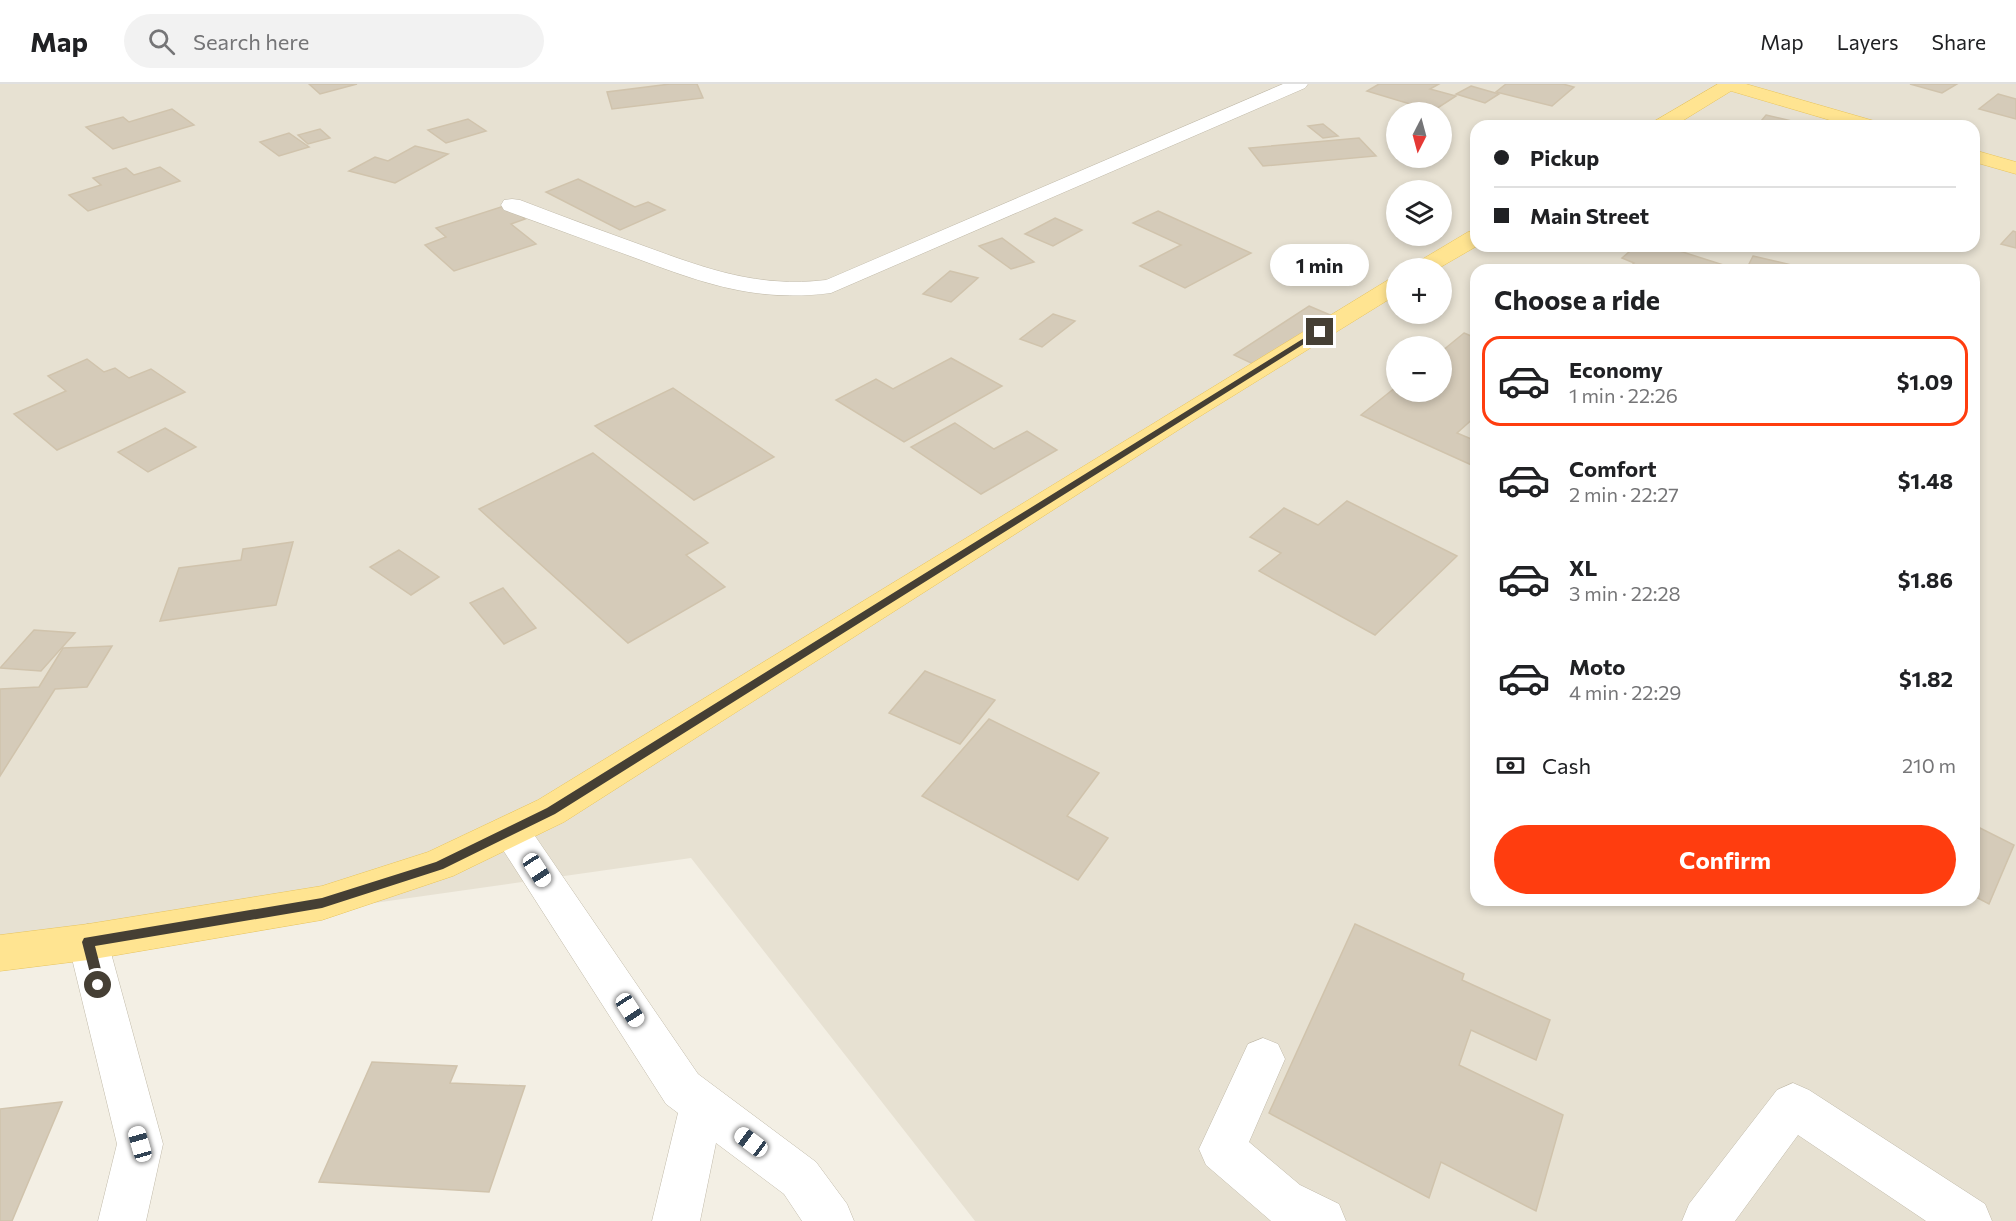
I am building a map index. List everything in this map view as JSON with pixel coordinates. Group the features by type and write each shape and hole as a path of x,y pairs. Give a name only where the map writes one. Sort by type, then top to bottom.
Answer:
{"main road":[{"path":"1670,120 1727,84 1850,120"},
{"path":"1980,158 2016,168"},
{"path":"1441,258 1470,241"},
{"path":"0,953 88,942 322,903 439,866 551,811 678,734 1185,414 1386,291"}],"street":[{"path":"512,205 710,278 751,288 802,291 831,286 1299,84"},
{"path":"511,831 682,1089 800,1178 830,1221"},
{"path":"88,942 140,1144 122,1221"},
{"path":"1263,1059 1222,1149 1283,1202 1322,1221"},
{"path":"676,1221 702,1105"},
{"path":"1706,1221 1793,1105 1968,1221"}],"shaded area":[{"path":"0,84 2016,84 2016,1221 975,1221 691,858 0,956"}],"building":[{"path":"309,84 357,84 320,94"},
{"path":"670,84 697,84 703,98 612,109 607,92"},
{"path":"1379,84 1439,84 1430,89 1456,96 1447,102 1403,102 1367,91"},
{"path":"1506,84 1563,84 1574,87 1552,106 1496,92"},
{"path":"1910,84 1957,84 1942,93"},
{"path":"1471,86 1499,94 1485,103 1456,94"},
{"path":"1998,94 2016,99 2016,119 1979,109"},
{"path":"172,109 194,125 113,149 86,127 123,117 129,122"},
{"path":"1766,115 1787,120 1762,120"},
{"path":"468,119 486,131 446,143 428,130"},
{"path":"1323,124 1338,136 1323,138 1308,126"},
{"path":"320,129 330,138 308,144 298,135"},
{"path":"289,133 309,147 279,156 260,142"},
{"path":"1359,138 1376,156 1263,166 1249,148"},
{"path":"415,146 448,154 395,183 349,171 375,157 388,161"},
{"path":"160,167 180,181 88,211 69,195 101,185 93,178 126,168 134,175"},
{"path":"578,179 635,207 648,202 665,210 620,230 546,192"},
{"path":"507,205 525,219 511,224 536,244 454,271 425,245 446,237 436,228"},
{"path":"1158,211 1251,253 1185,288 1140,266 1181,245 1133,223"},
{"path":"1055,218 1082,230 1053,246 1025,234"},
{"path":"2013,231 2016,232 2016,248 2001,244"},
{"path":"1002,238 1034,262 1011,269 979,246"},
{"path":"1629,252 1683,252 1720,264 1633,264 1622,258"},
{"path":"1753,256 1787,264 1749,264"},
{"path":"950,271 978,278 951,302 923,294"},
{"path":"1309,306 1342,320 1268,371 1234,355"},
{"path":"1053,314 1075,321 1042,347 1020,339"},
{"path":"1464,333 1470,336 1470,421 1457,433 1470,438 1470,464 1361,415 1386,395 1386,402 1452,402 1452,343"},
{"path":"951,358 1002,386 904,442 836,400 876,379 893,389"},
{"path":"87,359 104,372 115,368 129,378 151,369 185,392 57,450 14,414 66,391 48,376"},
{"path":"673,388 774,457 694,500 595,426"},
{"path":"955,423 994,449 1027,431 1057,450 981,494 911,447"},
{"path":"165,428 196,447 148,472 118,452"},
{"path":"593,453 708,543 686,555 725,587 628,643 479,509"},
{"path":"1347,501 1457,556 1375,635 1259,571 1281,553 1250,537 1284,508 1318,525"},
{"path":"293,542 276,605 160,621 179,568 241,560 243,549"},
{"path":"399,550 439,577 411,595 370,567"},
{"path":"503,588 536,628 504,644 470,603"},
{"path":"34,630 75,633 41,671 0,668"},
{"path":"112,646 87,687 55,689 0,776 0,689 39,687 63,648"},
{"path":"925,671 995,700 960,744 889,713"},
{"path":"989,719 1099,773 1067,816 1108,838 1078,880 922,796"},
{"path":"1980,828 2014,845 1989,904 1980,899"},
{"path":"1355,924 1464,974 1462,980 1550,1020 1536,1060 1471,1030 1459,1065 1563,1115 1536,1211 1441,1162 1429,1198 1269,1113"},
{"path":"372,1062 457,1066 450,1083 525,1086 489,1192 319,1182"},
{"path":"62,1102 12,1221 0,1221 0,1109"}],"route":[{"path":"98,985 88,942 322,903 439,866 551,811 1320,332"}]}
